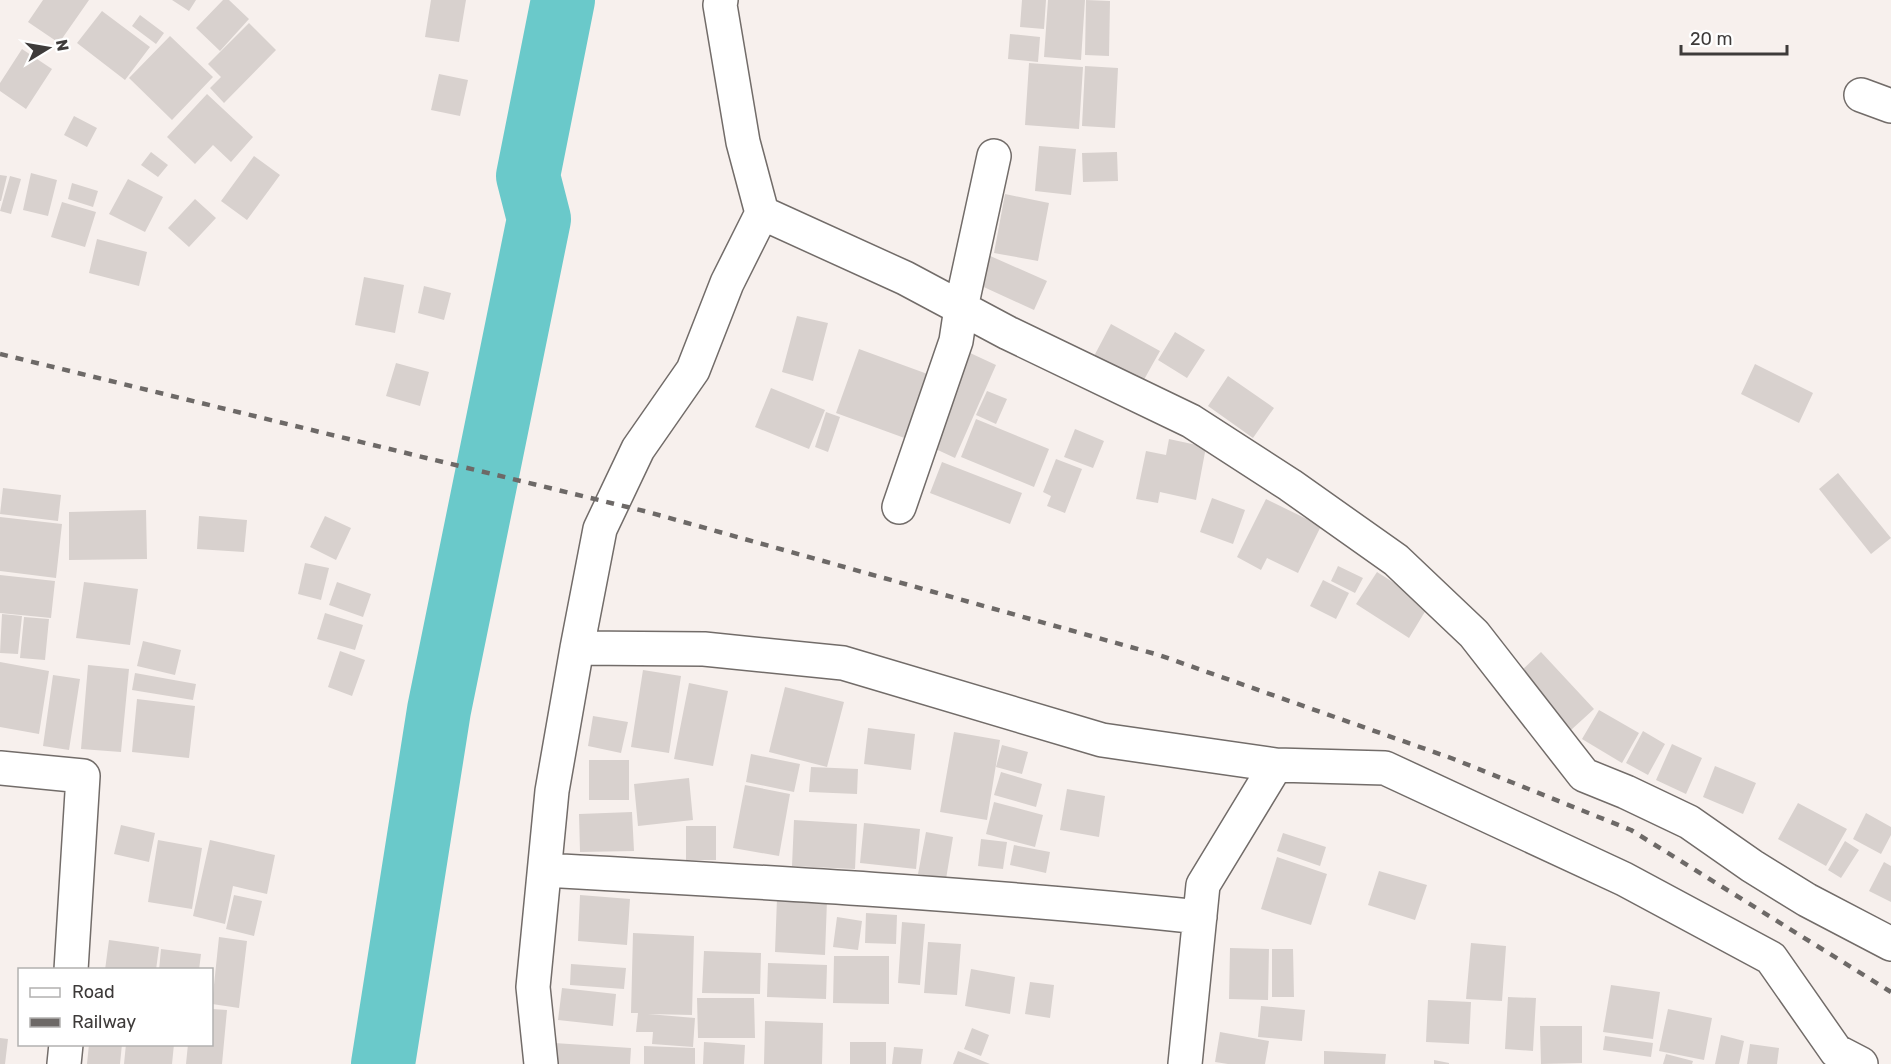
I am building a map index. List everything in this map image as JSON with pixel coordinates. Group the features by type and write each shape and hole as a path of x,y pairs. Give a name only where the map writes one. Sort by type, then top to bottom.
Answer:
{"street":[{"path":"542,1064 532,987 552,791 600,530 638,449 693,370 727,283 762,213 743,142 721,0"},
{"path":"899,507 956,340 994,156"},
{"path":"762,213 905,278 1008,333 1191,421 1290,485 1396,560 1474,634 1584,775 1689,822 1752,866 1807,900 1891,944"},
{"path":"577,648 704,649 843,663 1102,740 1276,765 1385,768 1624,879 1771,958 1836,1051 1861,1064"},
{"path":"1185,1064 1203,885 1276,765"},
{"path":"0,768 83,776 71,968"},
{"path":"545,870 855,887 1065,903 1200,917"},
{"path":"64,1064 66,1046"}],"building":[{"path":"43,0 89,0 59,43 28,22"},
{"path":"172,0 196,0 189,11"},
{"path":"223,0 229,0 249,19 220,51 196,28"},
{"path":"431,0 466,0 459,42 425,37"},
{"path":"1022,0 1046,0 1044,29 1020,27"},
{"path":"1048,0 1085,0 1081,60 1044,57"},
{"path":"1086,0 1110,1 1109,56 1085,55"},
{"path":"102,11 150,47 125,80 77,43"},
{"path":"140,15 164,33 156,44 132,26"},
{"path":"249,23 276,50 224,103 210,88 221,77 208,64"},
{"path":"1010,34 1040,37 1038,62 1008,59"},
{"path":"170,36 213,77 172,120 129,78"},
{"path":"22,49 52,69 26,109 0,91 0,83"},
{"path":"1029,63 1083,67 1079,129 1025,125"},
{"path":"1085,66 1118,68 1115,128 1082,126"},
{"path":"439,74 468,80 460,116 431,110"},
{"path":"207,94 253,137 231,162 213,145 195,164 167,137"},
{"path":"74,116 97,128 87,147 64,135"},
{"path":"1039,146 1076,149 1071,195 1035,191"},
{"path":"151,152 168,165 158,177 141,165"},
{"path":"1117,152 1118,181 1083,182 1082,153"},
{"path":"254,156 280,175 247,220 221,201"},
{"path":"31,173 57,180 48,216 23,210"},
{"path":"0,175 7,176 1,201 0,201"},
{"path":"10,176 21,179 11,214 0,211"},
{"path":"128,179 163,197 145,232 109,214"},
{"path":"72,183 98,191 93,207 68,199"},
{"path":"1005,194 1049,203 1038,261 994,253"},
{"path":"195,199 216,218 189,247 168,228"},
{"path":"62,202 96,212 85,247 51,237"},
{"path":"97,239 147,252 139,286 89,273"},
{"path":"988,255 1047,281 1034,310 975,283"},
{"path":"364,277 404,285 395,333 355,325"},
{"path":"424,286 451,293 444,320 418,313"},
{"path":"797,316 828,323 813,381 782,372"},
{"path":"1111,324 1160,351 1141,385 1093,358"},
{"path":"1175,332 1205,350 1187,378 1158,360"},
{"path":"859,349 933,376 910,440 836,413"},
{"path":"968,352 996,365 955,458 927,445"},
{"path":"396,363 429,372 420,406 386,396"},
{"path":"1755,364 1813,393 1799,423 1741,394"},
{"path":"1228,376 1274,408 1253,438 1208,406"},
{"path":"771,388 825,410 809,449 755,427"},
{"path":"987,391 1007,399 996,424 976,415"},
{"path":"826,412 840,417 828,452 815,447"},
{"path":"976,419 1049,449 1034,487 961,457"},
{"path":"1075,429 1104,441 1093,468 1064,457"},
{"path":"1169,439 1206,447 1196,500 1160,492 1158,503 1136,499 1146,451 1166,455"},
{"path":"1056,459 1082,469 1065,513 1047,506 1051,496 1043,492"},
{"path":"942,462 1022,493 1010,524 930,493"},
{"path":"1838,473 1891,538 1871,554 1819,489"},
{"path":"3,488 61,495 58,521 0,514"},
{"path":"1212,498 1245,510 1233,544 1200,532"},
{"path":"1266,499 1321,526 1298,573 1267,558 1261,570 1237,557"},
{"path":"146,510 147,559 69,560 69,512"},
{"path":"199,516 247,520 244,552 197,549"},
{"path":"325,516 351,528 336,560 310,547"},
{"path":"0,517 62,524 56,578 0,571"},
{"path":"305,563 329,568 321,600 298,594"},
{"path":"1338,566 1363,578 1355,593 1331,581"},
{"path":"1377,572 1429,605 1409,638 1356,604"},
{"path":"0,575 55,581 51,618 0,613"},
{"path":"1323,580 1349,593 1336,619 1310,606"},
{"path":"84,582 138,589 130,645 76,638"},
{"path":"337,582 371,594 363,617 329,605"},
{"path":"325,613 363,625 355,650 317,639"},
{"path":"2,614 22,616 18,654 0,653"},
{"path":"24,617 49,619 45,660 20,658"},
{"path":"143,641 181,650 175,675 137,666"},
{"path":"340,651 365,660 352,696 328,687"},
{"path":"1541,652 1594,709 1571,730 1519,673"},
{"path":"0,662 49,671 39,734 0,727"},
{"path":"88,665 129,669 121,752 81,749"},
{"path":"643,670 681,676 669,753 631,747"},
{"path":"135,673 196,684 193,700 132,690"},
{"path":"53,675 80,679 69,750 43,746"},
{"path":"689,683 728,691 713,766 674,759"},
{"path":"785,687 844,702 827,767 769,752"},
{"path":"137,699 195,706 189,758 132,752"},
{"path":"1599,710 1639,733 1622,763 1582,739"},
{"path":"593,716 628,722 621,753 588,746"},
{"path":"868,728 915,734 911,770 864,764"},
{"path":"1643,731 1665,744 1648,775 1626,763"},
{"path":"954,732 1000,740 987,820 940,812"},
{"path":"1672,744 1702,758 1686,794 1656,780"},
{"path":"1002,745 1028,752 1022,774 996,767"},
{"path":"751,754 800,764 794,792 746,782"},
{"path":"589,760 629,760 629,800 589,800"},
{"path":"1715,766 1756,783 1743,814 1703,797"},
{"path":"811,767 858,769 857,794 809,792"},
{"path":"1001,772 1042,784 1036,807 994,795"},
{"path":"689,778 693,820 638,826 634,784"},
{"path":"745,785 790,794 779,856 733,848"},
{"path":"1067,789 1105,796 1099,837 1060,830"},
{"path":"994,802 1043,815 1035,847 986,834"},
{"path":"1798,803 1847,829 1826,866 1778,839"},
{"path":"632,812 634,851 580,852 579,814"},
{"path":"1866,813 1891,827 1891,835 1881,854 1853,839"},
{"path":"794,820 857,824 855,869 792,866"},
{"path":"864,823 920,829 916,869 860,863"},
{"path":"121,825 155,833 149,862 114,854"},
{"path":"686,826 716,826 716,860 686,860"},
{"path":"926,832 953,837 946,879 918,874"},
{"path":"1283,833 1326,847 1320,866 1277,851"},
{"path":"981,839 1007,842 1003,869 978,866"},
{"path":"158,840 202,848 192,909 148,902"},
{"path":"210,840 275,855 267,894 233,886 225,924 193,916"},
{"path":"1845,841 1859,850 1841,878 1828,870"},
{"path":"1014,845 1050,852 1046,873 1010,865"},
{"path":"1277,857 1327,874 1311,925 1261,909"},
{"path":"1884,862 1891,866 1891,902 1869,891"},
{"path":"1379,871 1427,885 1415,920 1368,905"},
{"path":"234,895 262,901 254,936 226,929"},
{"path":"580,895 630,899 627,945 578,941"},
{"path":"777,898 827,900 825,955 775,952"},
{"path":"866,913 897,915 896,944 865,943"},
{"path":"837,917 862,921 858,950 833,947"},
{"path":"902,922 925,924 920,985 898,983"},
{"path":"633,933 694,936 692,1015 648,1014 695,1018 693,1047 652,1044 653,1032 636,1032 638,1013 631,1013"},
{"path":"219,937 247,941 239,1008 213,1004"},
{"path":"109,940 159,947 156,968 105,968"},
{"path":"928,942 961,944 957,995 924,993"},
{"path":"1471,943 1506,946 1502,1001 1466,999"},
{"path":"1230,948 1269,949 1268,1000 1229,999"},
{"path":"161,949 201,954 199,968 159,968"},
{"path":"1272,949 1293,949 1294,997 1272,997"},
{"path":"704,951 761,953 760,994 702,993"},
{"path":"834,956 889,956 889,1004 833,1003"},
{"path":"768,963 827,965 826,999 767,997"},
{"path":"571,964 626,968 624,989 570,985"},
{"path":"971,969 1015,977 1010,1014 965,1006"},
{"path":"1030,982 1054,985 1050,1018 1025,1014"},
{"path":"1611,985 1660,992 1653,1039 1603,1032"},
{"path":"562,988 616,994 613,1026 558,1020"},
{"path":"1508,997 1536,998 1533,1051 1505,1049"},
{"path":"697,998 754,998 755,1038 698,1038"},
{"path":"1428,1000 1471,1002 1469,1044 1426,1042"},
{"path":"1261,1006 1305,1010 1302,1041 1258,1037"},
{"path":"213,1009 227,1010 222,1064 186,1064 188,1046 213,1046"},
{"path":"1668,1009 1712,1018 1704,1060 1659,1051"},
{"path":"765,1021 823,1023 822,1064 764,1064"},
{"path":"1540,1026 1582,1026 1582,1063 1541,1064"},
{"path":"972,1028 989,1035 981,1056 964,1049"},
{"path":"1220,1032 1269,1041 1265,1064 1215,1062"},
{"path":"1721,1035 1744,1041 1739,1064 1715,1064"},
{"path":"1605,1036 1653,1043 1651,1057 1603,1050"},
{"path":"0,1038 8,1039 5,1064 0,1064"},
{"path":"704,1042 745,1045 744,1064 703,1064"},
{"path":"850,1042 886,1042 886,1064 850,1064"},
{"path":"554,1043 631,1048 630,1064 553,1064"},
{"path":"1750,1044 1779,1048 1777,1064 1747,1064"},
{"path":"89,1046 122,1046 120,1064 87,1064"},
{"path":"126,1046 174,1046 172,1064 124,1064"},
{"path":"644,1046 695,1048 695,1064 644,1064"},
{"path":"894,1047 923,1049 921,1064 892,1064"},
{"path":"958,1051 990,1064 953,1064"},
{"path":"1324,1051 1386,1054 1385,1064 1324,1064"},
{"path":"1666,1054 1693,1061 1692,1064 1663,1064"},
{"path":"1434,1060 1449,1063 1449,1064 1434,1064"}],"waterway":[{"path":"383,1064 439,710 539,219 528,176 563,0"}],"railway":[{"path":"0,354 648,512 1159,655 1451,758 1631,830 1891,992"}]}
